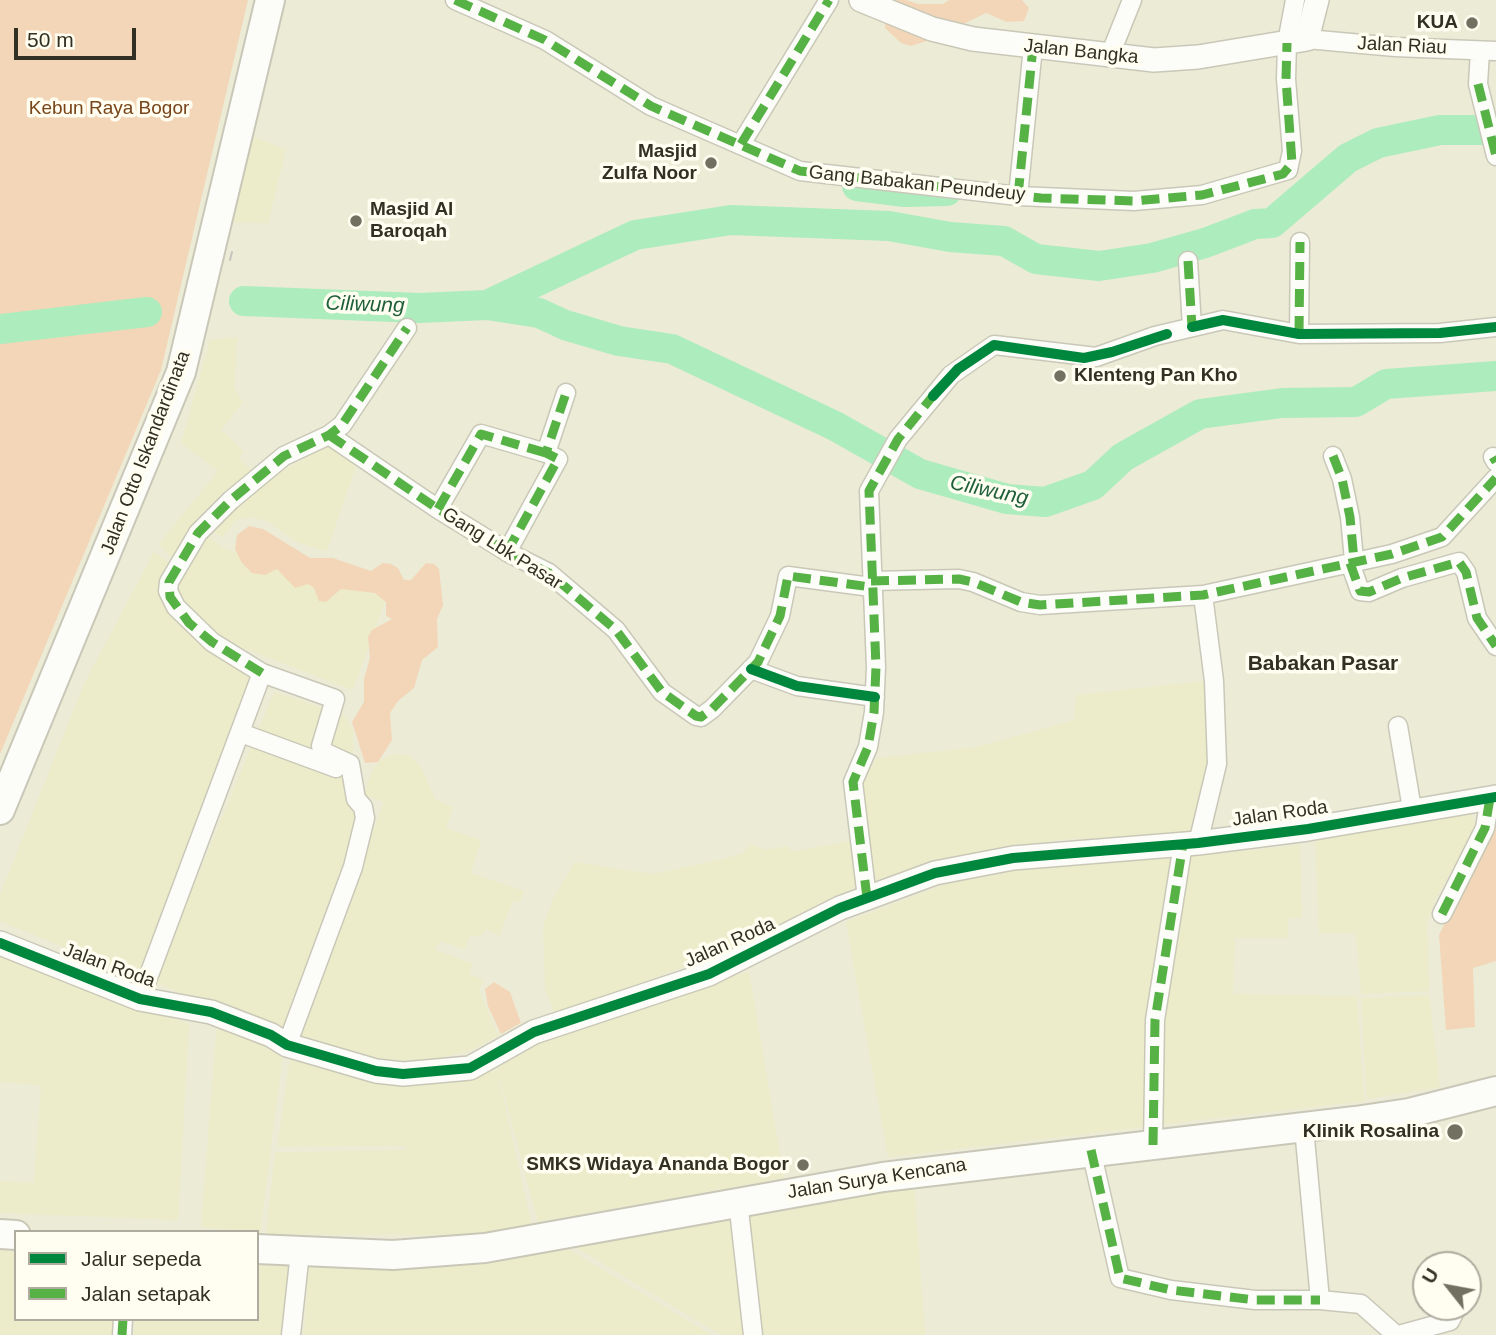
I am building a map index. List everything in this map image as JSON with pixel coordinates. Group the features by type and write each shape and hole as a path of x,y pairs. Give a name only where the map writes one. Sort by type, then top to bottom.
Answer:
{"main road":[{"name":"Jalan Otto Iskandardinata","path":"0,810 181,372 271,0"},
{"name":"Jalan Surya Kencana","path":"259,1249 393,1255 485,1248 738,1201 953,1167 1304,1128 1409,1113 1496,1091"}],"street":[{"name":"Gang Babakan Peundeuy","path":"455,0 545,40 652,106 800,171 1018,196 1134,201 1202,195 1283,174 1292,163 1286,79 1297,41 1295,0"},
{"path":"741,144 829,0"},
{"name":"Jalan Bangka","path":"861,0 932,29 973,39 1154,60 1198,57 1297,41"},
{"path":"1110,55 1132,0"},
{"path":"1297,41 1317,0"},
{"name":"Jalan Riau","path":"1297,41 1488,51"},
{"path":"1018,196 1033,47"},
{"path":"1488,51 1478,83 1495,151"},
{"path":"1299,334 1300,242"},
{"path":"1188,261 1192,327"},
{"path":"867,898 853,782 872,732 875,697 869,491 898,439 951,375 994,345 1096,357 1155,336 1223,320 1299,334 1440,332 1496,327"},
{"path":"287,1045 353,867 365,818 363,807 356,799 351,764 324,752 321,746 335,699 262,673 212,642 189,622 170,597 169,583 198,533 231,500 284,456 329,435 342,425 407,328"},
{"path":"546,453 566,393"},
{"path":"438,509 481,434 558,459 507,552"},
{"name":"Gang Lbk Pasar","path":"329,435 438,509 507,552 549,573 616,630 662,692 687,711 701,717 751,669"},
{"path":"1333,456 1342,479 1350,517 1352,561 1360,591 1368,592 1402,578 1459,562 1466,572 1477,618 1496,646"},
{"path":"875,697 797,686 751,669 774,634 788,576 871,584 959,579 1021,602 1040,606 1203,595 1392,554 1445,536 1496,478"},
{"path":"1153,1145 1156,1020 1190,843 1217,764 1214,681 1203,595"},
{"path":"140,999 262,673"},
{"path":"1398,726 1412,809"},
{"path":"241,733 352,774"},
{"path":"1442,914 1485,828 1493,798"},
{"name":"Jalan Roda","path":"0,943 140,999 211,1012 271,1035 287,1045 376,1071 403,1074 470,1068 534,1032 709,974 867,898 970,864 1308,829 1412,809 1493,798"},
{"path":"1304,1128 1320,1300"},
{"path":"1091,1150 1120,1278 1171,1290 1255,1300 1320,1300 1361,1304 1397,1335 1450,1321"},
{"path":"738,1201 753,1335"},
{"path":"291,1335 300,1252"}],"shaded area":[{"path":"250,135 286,150 268,223 231,222"},
{"path":"237,337 234,388 243,402 221,430 244,451 239,458 256,475 176,563 159,544 218,471 181,443 210,340"},
{"path":"337,441 360,454 327,551 296,542 269,522 250,517 236,520 222,538 209,528 276,474"},
{"path":"206,533 222,548 388,593 353,690 240,647 200,623 175,594 184,562"},
{"path":"154,552 170,564 157,589 197,635 256,671 137,977 0,921 0,895 84,684"},
{"path":"1205,681 1210,756 1192,836 1064,839 970,854 867,885 856,791 877,758 977,747 1074,720 1076,695"},
{"path":"274,692 343,714 353,729 352,803 368,810 284,1034 154,982"},
{"path":"395,754 409,755 421,767 436,800 453,807 446,828 481,840 471,873 524,891 520,902 513,901 499,936 486,929 481,936 469,936 465,949 440,941 435,950 473,964 469,974 484,980 479,990 498,1036 472,1050 436,1059 381,1062 296,1036 384,802 364,795 372,770 382,759"},
{"path":"1470,812 1477,826 1437,896 1427,924 1429,991 1361,994 1356,933 1319,933 1315,838"},
{"path":"859,839 862,883 755,941 555,1014 545,989 543,927 553,899 575,862 653,874 743,853 751,844 765,850 788,846 792,852"},
{"path":"1300,845 1302,918 1288,918 1288,938 1235,938 1233,994 1357,996 1364,1101 1156,1125 1156,1039 1184,857"},
{"path":"1174,858 1152,1126 888,1157 846,922 964,877 1014,870"},
{"path":"0,952 189,1024 178,1220 0,1213 0,1181 34,1183 41,1085 0,1082"},
{"path":"749,971 784,1178 538,1222 497,1068 536,1044"},
{"path":"1429,995 1440,1087 1367,1099 1361,998"},
{"path":"218,1021 284,1046 260,1233 259,1230 201,1227 216,1034 219,1035 216,1033"},
{"path":"290,1058 400,1086 497,1070 532,1227 459,1235 266,1234 275,1152 410,1150 403,1146 277,1147"},
{"path":"914,1185 925,1335 762,1335 745,1216"},
{"path":"730,1218 748,1335 721,1335 574,1246"},
{"path":"0,1248 14,1249 14,1321 116,1321 114,1335 0,1335"},
{"path":"568,1249 712,1335 304,1335 309,1263 414,1263"},
{"path":"259,1261 295,1263 289,1335 134,1335 135,1321 259,1321"}],"green space":[{"name":"Kebun Raya Bogor","path":"0,0 248,0 161,370 0,754"},
{"path":"886,0 943,4 949,0 1022,0 1029,8 1024,21 1007,22 986,13 930,40 911,46 901,43 885,28"},
{"path":"249,526 263,529 310,558 333,558 371,571 383,563 391,564 398,568 404,580 411,580 426,563 434,564 439,569 443,605 437,619 438,647 422,660 414,688 398,701 390,713 392,740 378,762 365,763 352,722 364,702 364,679 370,658 368,637 372,630 392,619 386,616 386,602 375,593 341,589 326,602 319,601 314,588 308,584 295,588 277,569 265,575 252,573 242,563 235,549 237,535"},
{"path":"1496,822 1496,961 1473,968 1475,1027 1446,1030 1439,935"},
{"path":"494,982 510,992 521,1023 501,1034 488,1006 485,989"}],"waterway":[{"name":"Ciliwung","path":"244,301 419,308 487,305 635,235 731,220 889,226 950,237 1004,241 1036,259 1099,266 1152,258 1205,243 1255,224 1272,223 1348,158 1378,143 1440,130 1496,130"},
{"path":"857,186 905,192 947,191"},
{"name":"Ciliwung","path":"487,305 539,313 565,325 619,341 672,349 835,426 920,474 1007,499 1045,502 1093,485 1123,457 1200,414 1282,403 1356,402 1386,384 1496,376"},
{"name":"Ciliwung","path":"0,329 147,312"}],"tram line":[{"path":"230,260 232,252"}],"marked path":[{"path":"455,0 545,40 651,106 800,171 1041,198 1134,201 1202,195 1283,174 1292,163 1286,79 1287,43"},
{"path":"741,144 829,0"},
{"path":"1018,196 1033,47"},
{"path":"1478,84 1496,156"},
{"path":"1299,334 1300,242"},
{"path":"1188,261 1192,327"},
{"path":"262,673 212,642 189,623 170,597 169,582 198,533 231,500 284,456 329,435 342,425 407,328"},
{"path":"867,898 853,782 868,747 874,712 876,667 869,491 898,439 936,392"},
{"path":"507,552 558,459 546,453 566,393"},
{"path":"438,509 481,434 546,453"},
{"path":"329,435 438,509 511,554 549,573 616,630 662,692 696,716 701,717 712,709 758,662 780,616 788,576 871,587"},
{"path":"1333,456 1342,479 1350,517 1354,560"},
{"path":"1493,457 1496,462"},
{"path":"871,581 959,579 1021,602 1040,605 1203,595 1392,554 1442,537 1496,478"},
{"path":"1350,563 1360,591 1369,592 1402,578 1459,562 1466,572 1477,618 1496,646"},
{"path":"1442,914 1485,828 1490,798"},
{"path":"1153,1145 1155,1020 1183,844"},
{"path":"1091,1150 1120,1278 1171,1290 1255,1300 1320,1300"},
{"path":"122,1335 123,1321"}],"cycle path":[{"path":"1192,327 1223,320 1299,334 1440,333 1496,327"},
{"path":"933,396 958,369 994,345 1084,358 1167,334"},
{"path":"751,669 797,686 875,697"},
{"path":"0,943 140,999 211,1012 271,1035 287,1045 376,1071 403,1074 470,1068 534,1032 709,974 840,908 935,873 1013,858 1198,843 1308,829 1496,797"}],"place":[{"name":"KUA","path":"1472,23"},
{"name":"Masjid Zulfa Noor","path":"711,163"},
{"name":"Masjid Al Baroqah","path":"356,221"},
{"name":"Klenteng Pan Kho","path":"1060,376"},
{"name":"Klinik Rosalina","path":"1455,1132"},
{"name":"SMKS Widaya Ananda Bogor","path":"803,1165"}],"district":[{"name":"Babakan Pasar","path":"1323,664"}]}
